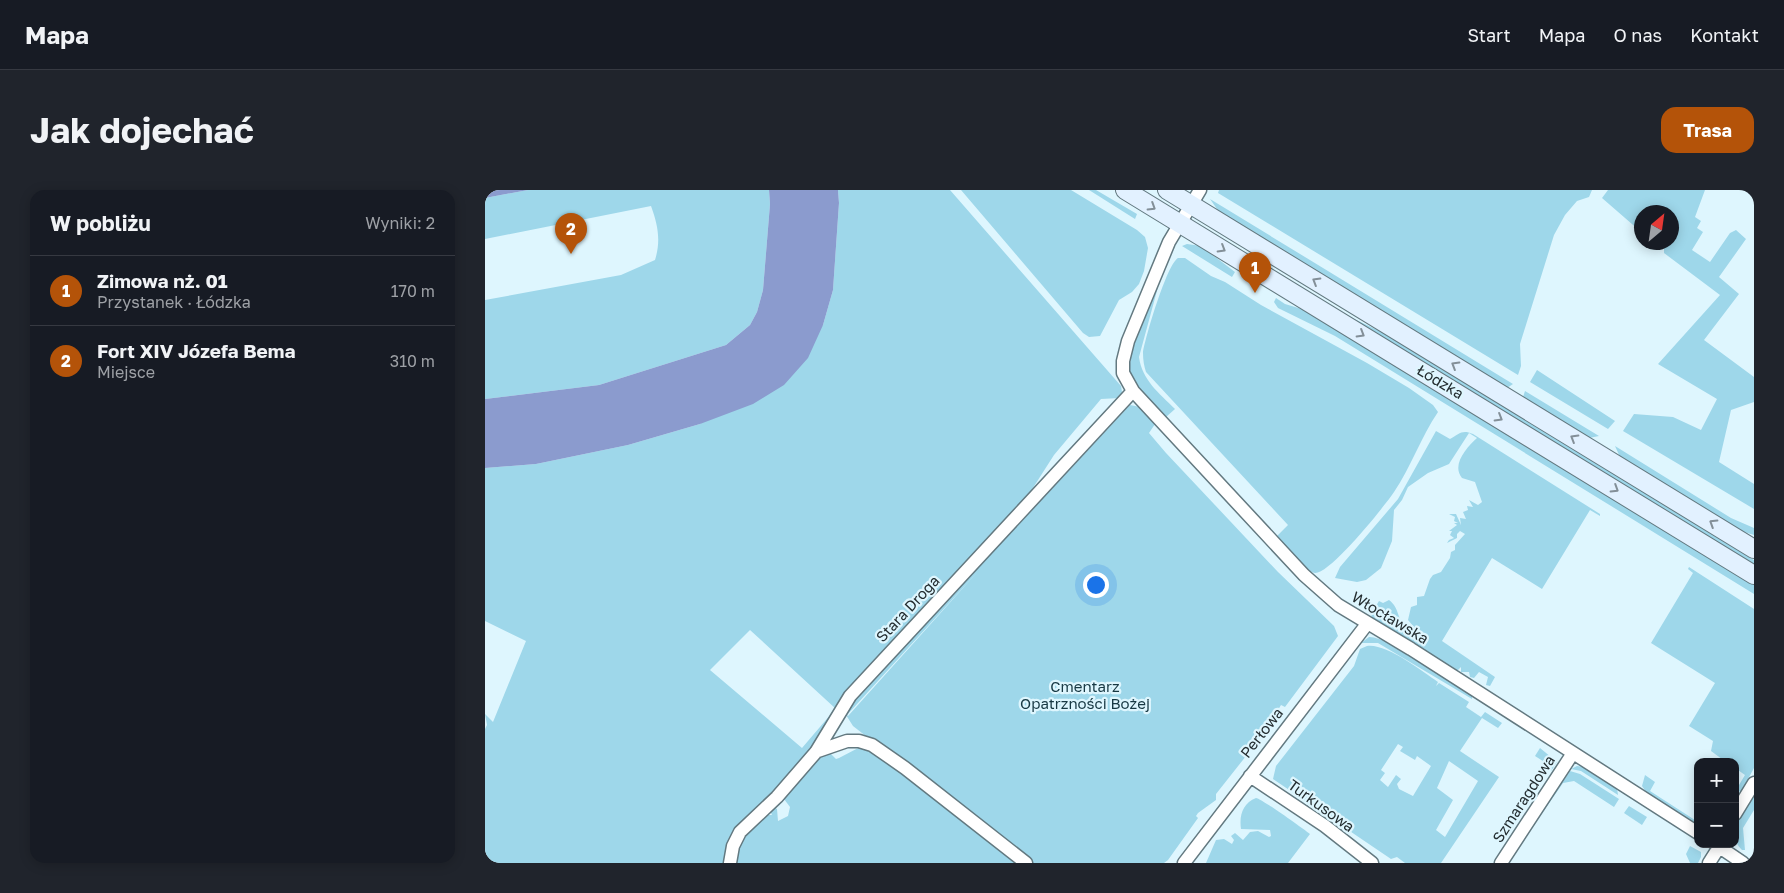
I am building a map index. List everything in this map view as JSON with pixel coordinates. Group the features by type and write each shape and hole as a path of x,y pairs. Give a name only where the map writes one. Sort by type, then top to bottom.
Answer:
{"main road":[{"name":"Łódzka","path":"1125,190 1754,575"},
{"name":"Łódzka","path":"1167,190 1754,549"}],"street":[{"path":"1180,224 1201,190"},
{"name":"Włocławska","path":"1180,224 1169,242 1128,341 1123,367 1126,379 1133,391 1315,586 1338,605 1411,649 1694,830"},
{"name":"Stara Droga","path":"730,863 734,842 742,829 777,797 816,752 849,696 1133,391"},
{"name":"Perłowa","path":"1184,863 1367,624"},
{"path":"816,752 847,742 859,741 872,745 905,768 1026,863"},
{"name":"Szmaragdowa","path":"1501,863 1573,753"},
{"name":"Turkusowa","path":"1250,776 1325,826 1372,863"},
{"path":"1739,807 1754,783"},
{"path":"1709,863 1716,848"},
{"path":"1722,848 1743,863"}],"green space":[{"path":"528,190 769,190 770,204 763,290 757,312 750,325 726,345 599,385 485,399 485,300 621,275 655,260 657,253 658,233 651,206 485,239 485,198"},
{"path":"838,190 950,190 1121,386 1120,398 1101,399 1054,455 1022,505 836,709 750,630 710,670 802,748 831,714 834,718 814,750 776,791 726,863 485,863 485,729 487,725 485,714 493,722 526,641 485,621 485,468 536,464 628,445 700,424 823,325 833,290 839,203"},
{"path":"961,190 1071,190 1137,230 1145,237 1148,248 1144,271 1139,284 1132,292 1119,300 1100,336 1089,337 1083,333"},
{"path":"1089,190 1096,190 1137,214 1135,219"},
{"path":"1219,190 1592,190 1589,197 1577,201 1565,215 1554,235 1520,344 1521,366 1518,375 1218,193"},
{"path":"1608,190 1705,190 1695,217 1701,221 1697,228 1703,232 1692,250 1710,262 1730,233 1736,230 1746,239 1719,277 1739,294 1704,340 1754,377 1754,402 1731,410 1719,462 1754,484 1754,509 1623,431 1634,414 1673,417 1701,430 1717,399 1658,364 1720,295 1664,253 1664,250 1679,250 1679,205 1634,205 1634,226 1602,198"},
{"path":"1210,199 1513,384 1507,388 1219,212"},
{"path":"1187,244 1201,246 1235,272 1232,277 1182,246"},
{"path":"1178,258 1185,258 1211,276 1225,282 1261,305 1367,363 1409,388 1433,405 1438,412 1400,482 1388,500 1344,552 1322,570 1315,573 1311,571 1289,551 1277,536 1288,525 1146,372 1143,353 1148,333 1168,273"},
{"path":"1158,287 1139,357 1147,379 1157,392 1175,409 1166,417 1139,389 1132,379 1130,370 1138,333"},
{"path":"1276,298 1285,304 1305,310 1754,585 1754,594 1335,336 1278,308 1274,302"},
{"path":"1346,315 1398,340 1754,560 1754,567"},
{"path":"1537,370 1615,421 1608,429 1530,382"},
{"path":"1525,391 1599,436 1589,438 1523,397"},
{"name":"Cmentarz Opatrzności Bożej","path":"1130,405 1140,407 1155,424 1149,433 1166,453 1278,572 1334,626 1338,636 1285,707 1281,705 1278,710 1280,713 1216,794 1216,800 1198,813 1196,816 1198,818 1164,863 1028,863 853,726 846,715 856,699","holes":["981,568 848,716 847,715"]},
{"path":"1436,431 1450,439 1463,432 1469,433 1449,464 1428,473 1408,487 1402,500 1394,510 1392,541 1381,568 1366,580 1357,582 1335,578 1340,567 1398,499"},
{"path":"1469,433 1600,514 1600,516 1590,510 1542,589 1492,558 1442,641 1495,677 1490,686 1486,685 1488,677 1479,672 1474,678 1470,677 1469,672 1461,672 1461,667 1457,671 1373,620 1371,614 1379,601 1383,603 1389,600 1395,607 1404,626 1408,630 1414,627 1408,620 1411,607 1417,605 1417,597 1424,596 1430,579 1433,575 1441,572 1450,558 1451,552 1455,550 1455,545 1465,534 1460,531 1457,534 1457,538 1447,543 1454,538 1450,535 1452,531 1449,531 1457,525 1454,523 1458,523 1454,521 1455,517 1449,514 1456,514 1461,525 1460,518 1466,519 1463,512 1468,510 1467,506 1473,507 1469,500 1478,505 1482,502 1475,482 1462,478 1459,473 1459,462 1469,446 1477,438"},
{"path":"1615,446 1731,518 1754,528 1754,535 1738,530 1620,457"},
{"path":"1689,567 1754,609 1754,768 1741,792 1739,791 1739,785 1745,775 1739,771 1739,758 1721,758 1711,751 1713,741 1689,726 1715,683 1651,643 1693,573 1688,569"},
{"path":"1369,637 1405,651 1472,695 1472,699 1378,643 1361,643"},
{"path":"1367,646 1375,646 1394,653 1438,682 1436,686 1439,683 1469,702 1466,707 1481,717 1485,712 1502,723 1498,728 1482,718 1460,751 1499,777 1441,863 1405,863 1397,857 1391,859 1273,779 1276,766 1354,666 1360,649","holes":["1398,744 1403,747 1400,751 1415,760 1417,756 1431,766 1413,796 1399,789 1397,784 1401,779 1396,775 1388,787 1380,780 1385,773 1381,770","1449,761 1478,781 1445,837 1436,830 1453,800 1437,788"]},
{"path":"862,746 881,755 1017,863 733,863 739,840 764,815 772,815 770,811 774,807 777,809 778,821 788,816 790,807 784,799 784,795 819,757 829,752 836,759"},
{"path":"1540,748 1557,762 1551,771 1549,765 1535,756"},
{"path":"1577,766 1584,767 1617,788 1618,795 1581,771 1571,769"},
{"path":"1570,771 1580,774 1619,799 1614,807 1574,781 1563,783 1523,841"},
{"path":"1645,775 1655,782 1650,791 1694,819 1694,824 1648,795 1642,786"},
{"path":"1754,795 1754,810 1743,828 1745,850 1742,850 1739,846 1739,820"},
{"path":"1256,798 1274,808 1310,834 1288,863 1206,863 1216,840 1224,839 1232,844 1234,840 1231,836 1235,833 1243,840 1250,832 1258,831 1269,837 1271,836 1270,830 1241,829 1243,810 1248,803"},
{"path":"1629,806 1647,817 1642,825 1624,813"},
{"path":"1690,846 1701,852 1698,863 1690,863 1686,854"}],"shaded area":[{"path":"485,190 528,190 485,198"},
{"path":"769,190 838,190 839,203 833,290 823,325 808,358 784,385 753,404 700,424 628,445 536,464 485,468 485,399 599,385 726,345 750,325 757,312 763,290 770,204"}],"place":[{"name":"Fort XIV Józefa Bema","path":"571,254"},
{"name":"Zimowa nż. 01","path":"1255,293"}]}
